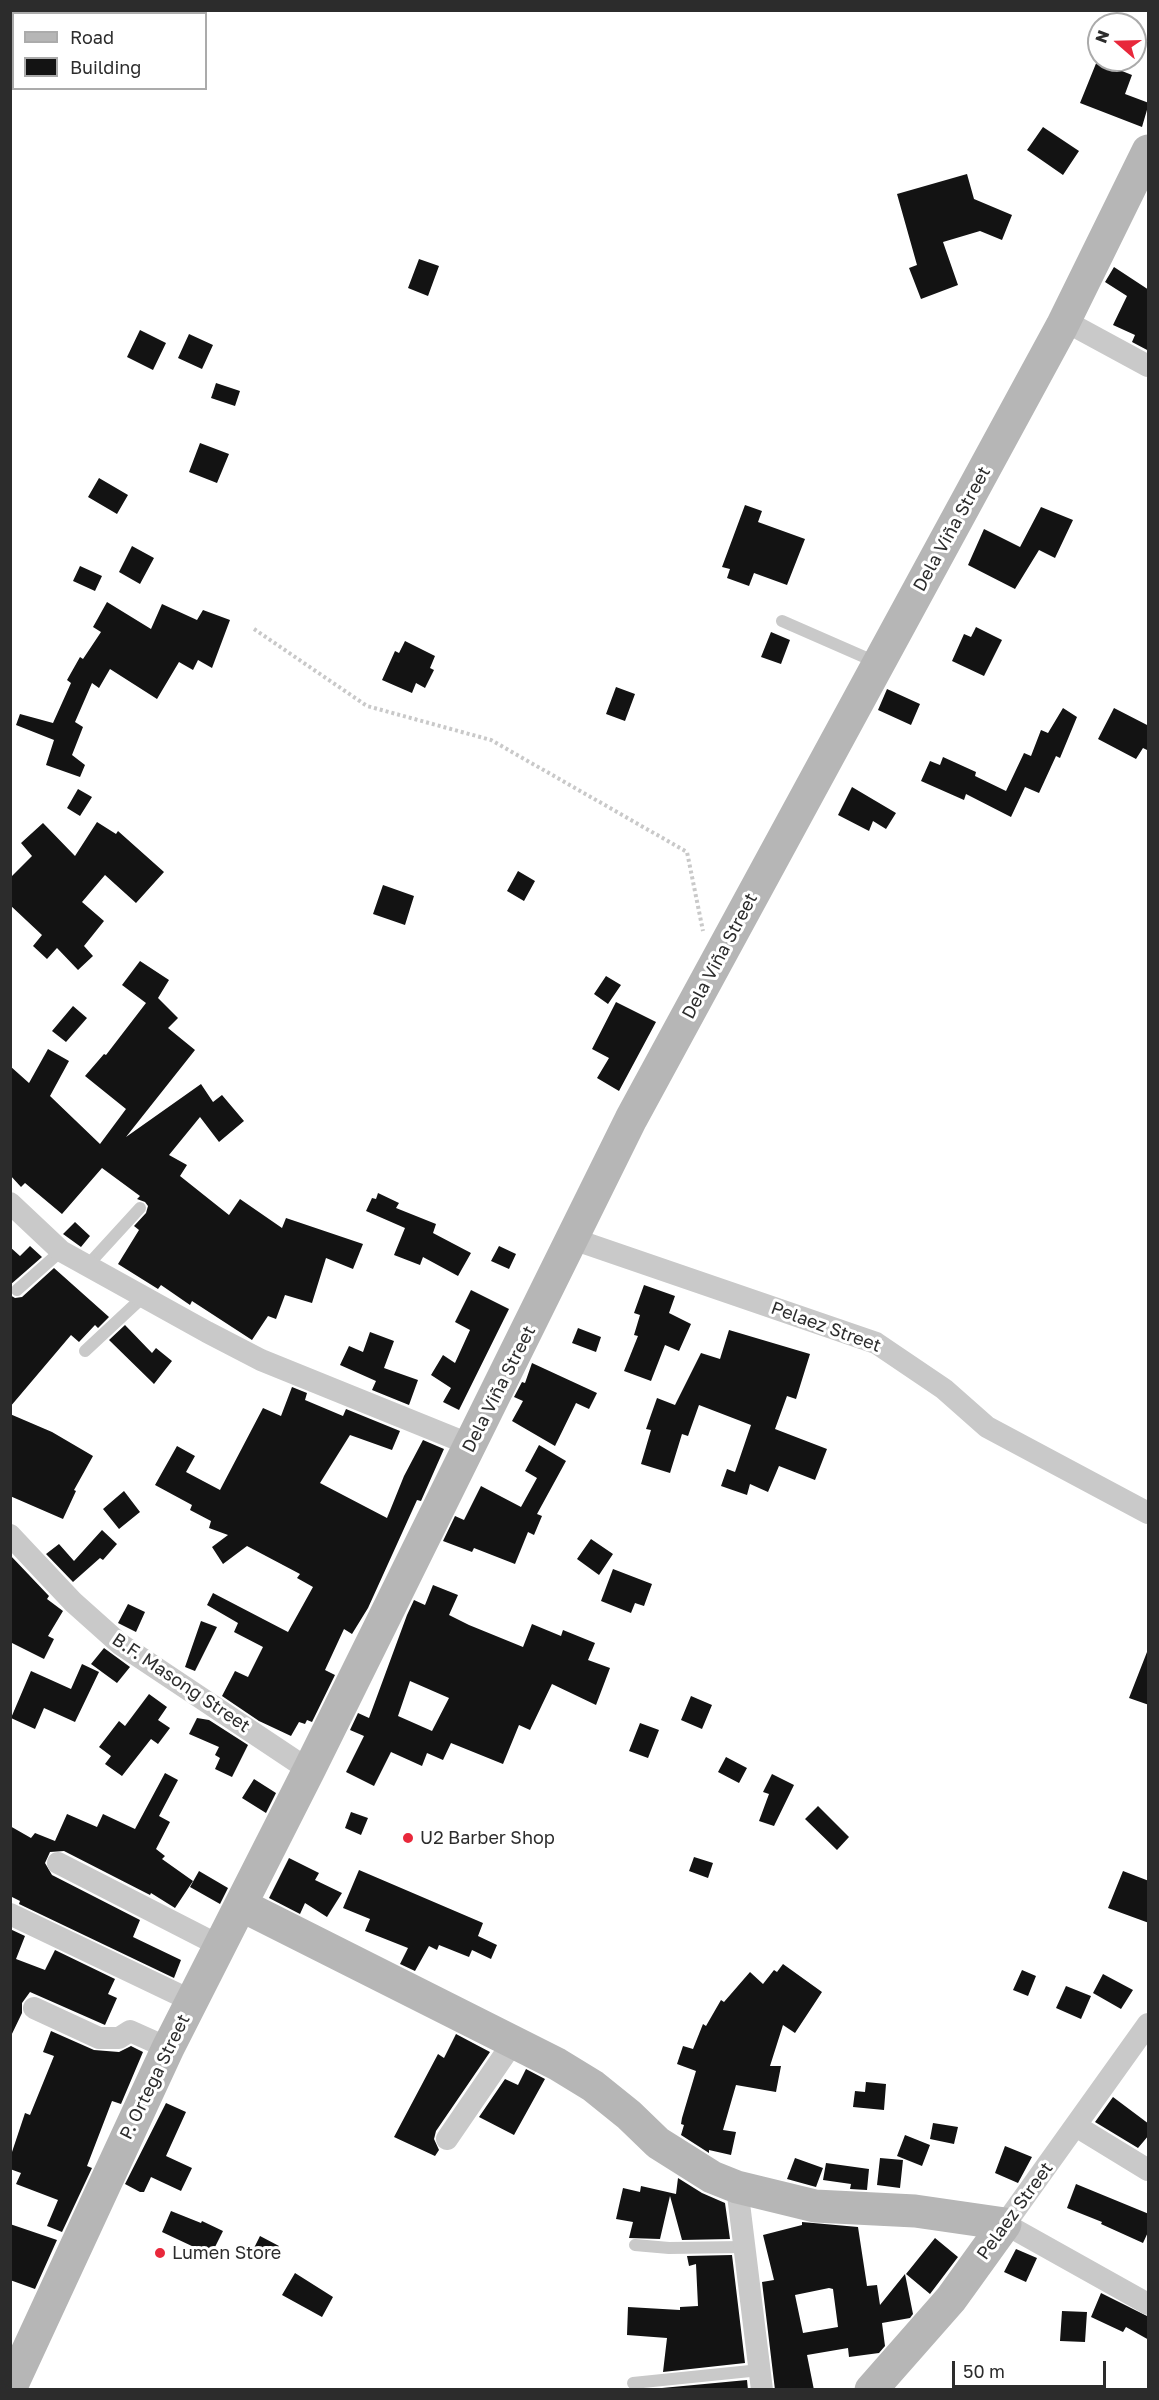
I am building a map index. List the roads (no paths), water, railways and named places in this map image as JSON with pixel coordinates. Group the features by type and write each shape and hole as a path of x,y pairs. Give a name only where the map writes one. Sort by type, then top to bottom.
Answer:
{"street":[{"name":"Dela Viña Street","path":"309,1770 631,1119 1065,321 1149,151"},
{"path":"1065,321 1149,366"},
{"path":"10,1203 61,1251 86,1267 261,1360 471,1445"},
{"name":"Pelaez Street","path":"573,1239 876,1343 945,1389 987,1427 1149,1513"},
{"name":"B.F. Masong Street","path":"10,1535 73,1602 120,1644 309,1770"},
{"name":"P. Ortega Street","path":"10,2389 168,2048 309,1770"},
{"path":"58,1863 220,1946"},
{"path":"241,1905 514,2041 593,2086 629,2115 658,2143 684,2162 737,2187 814,2206 915,2211 1005,2224 1149,2304"},
{"path":"10,1914 192,2001"},
{"path":"33,2008 99,2038 119,2038 129,2031 168,2048"},
{"name":"Pelaez Street","path":"871,2390 951,2299 1149,2024"},
{"path":"447,2139 514,2041"},
{"path":"1076,2126 1149,2170"},
{"path":"737,2187 761,2380"}],"lane":[{"path":"782,621 879,663"},
{"path":"86,1267 140,1208"},
{"path":"17,1290 61,1251"},
{"path":"85,1351 143,1297"},
{"path":"634,2245 669,2248 743,2247"},
{"path":"633,2383 761,2380"}],"place":[{"name":"U2 Barber Shop","path":"408,1838"},
{"name":"Lumen Store","path":"160,2253"}]}
